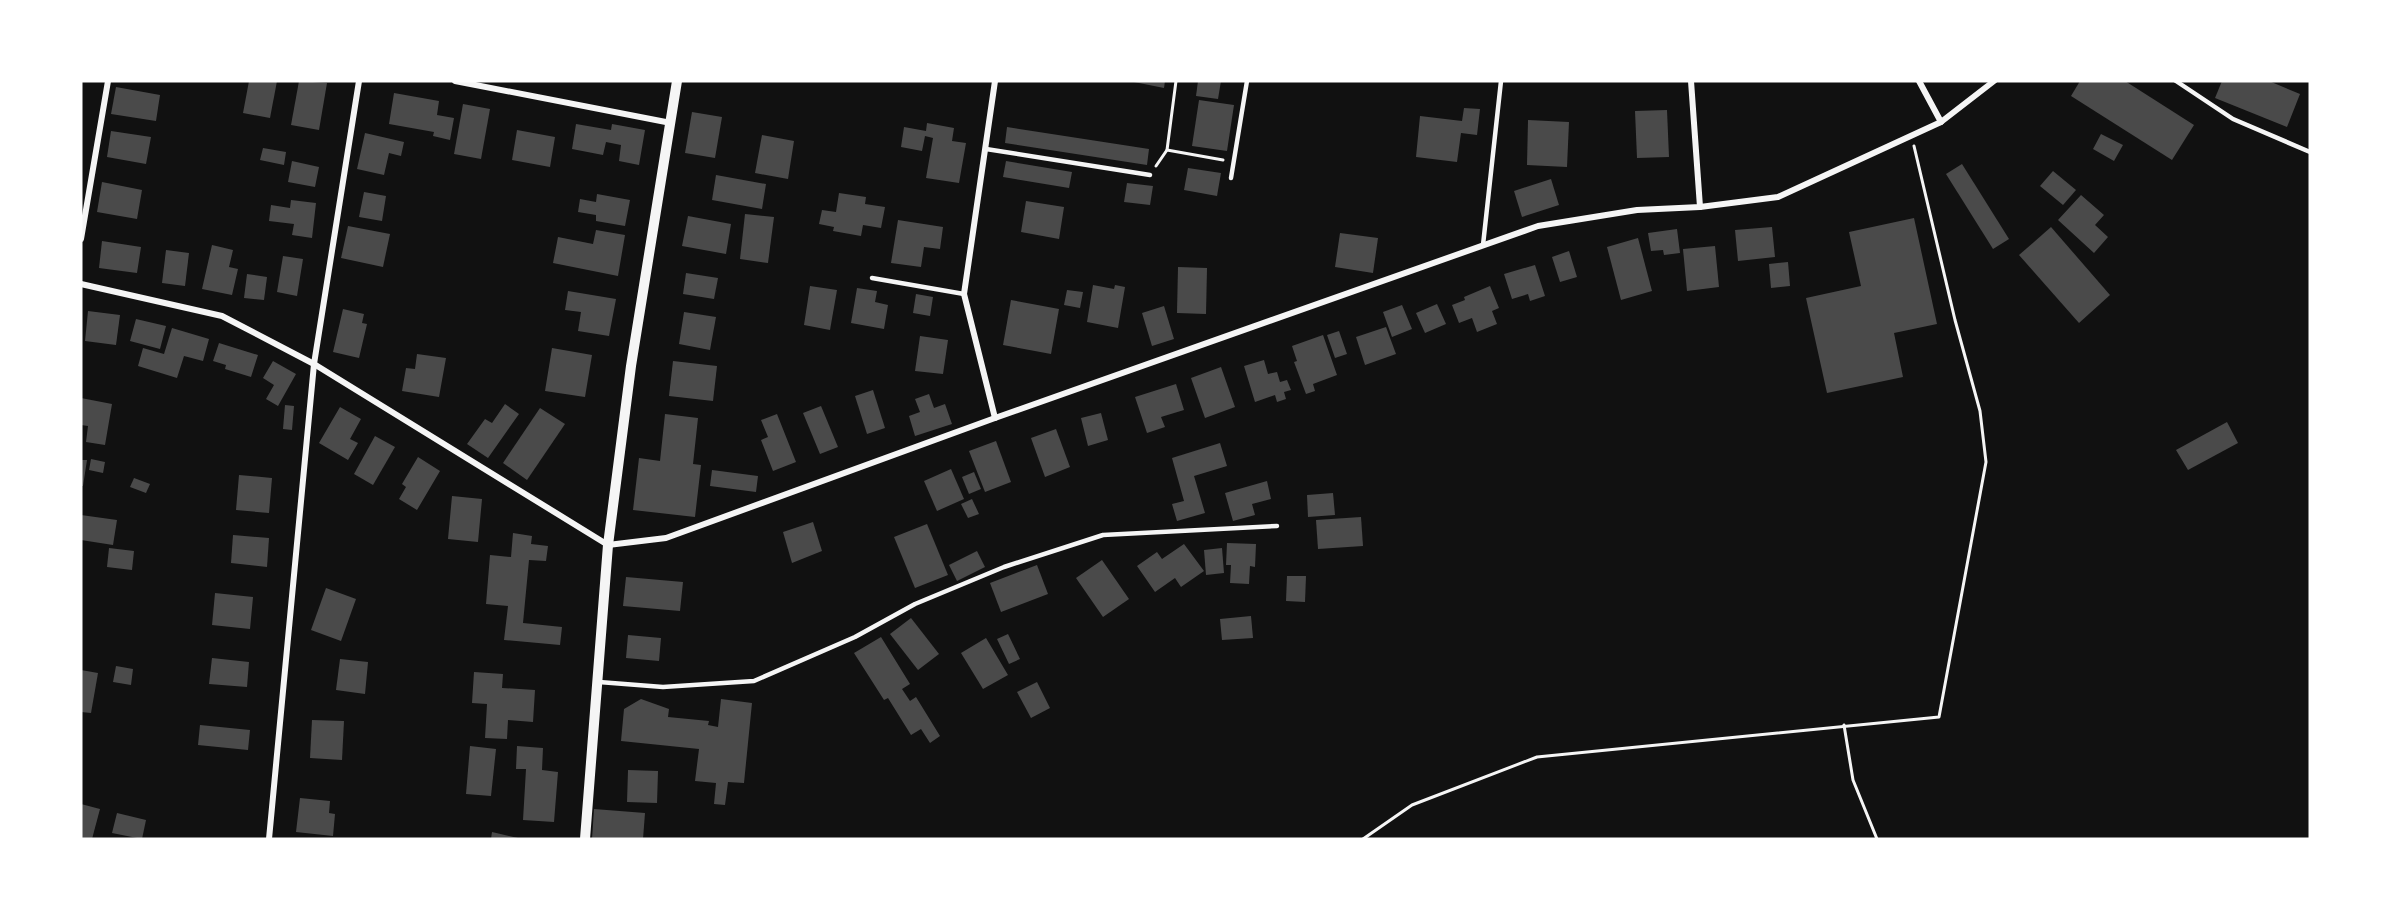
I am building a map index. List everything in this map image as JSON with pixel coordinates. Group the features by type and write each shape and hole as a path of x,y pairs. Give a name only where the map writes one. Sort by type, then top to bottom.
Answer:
{"street":[{"path":"81,239 83,210 108,81"},
{"path":"269,839 314,364 359,81"},
{"path":"455,81 671,123"},
{"path":"585,839 608,545 632,366 677,81"},
{"path":"994,418 964,294 995,81"},
{"path":"1691,81 1700,207"},
{"path":"1919,81 1941,122"},
{"path":"81,284 222,316 314,364 608,545 666,538 994,418 1538,226 1637,210 1700,207 1779,197 1941,122 1994,81"}],"lane":[{"path":"1231,178 1248,81"},
{"path":"1483,245 1501,81"},
{"path":"2176,81 2233,119 2310,152"},
{"path":"986,149 1150,174"},
{"path":"872,278 964,294"},
{"path":"596,682 663,687 754,681 855,637 915,604 1004,567 1103,535 1277,526"}],"path":[{"path":"1150,174 1167,150 1176,81"},
{"path":"1363,839 1412,805 1537,757 1939,717 1986,462 1980,411 1955,320 1912,136"},
{"path":"1167,150 1233,162"},
{"path":"1844,725 1853,780 1877,839"}],"building":[{"path":"249,81 277,81 270,118 243,113"},
{"path":"299,81 327,83 319,130 291,125"},
{"path":"1129,81 1165,81 1164,88"},
{"path":"1198,81 1221,81 1218,99 1196,96"},
{"path":"2080,81 2125,81 2194,125 2172,160 2071,96"},
{"path":"2222,81 2269,81 2300,94 2287,127 2215,98"},
{"path":"116,87 160,95 156,121 111,114"},
{"path":"394,93 439,101 437,115 454,118 450,140 433,136 434,132 389,124"},
{"path":"1199,100 1234,105 1227,151 1192,146"},
{"path":"463,104 490,109 481,159 454,154"},
{"path":"1464,108 1480,109 1477,135 1461,133 1457,162 1416,157 1420,116 1462,121"},
{"path":"1667,110 1669,157 1637,158 1635,111"},
{"path":"692,112 722,117 715,158 685,153"},
{"path":"1528,120 1569,122 1567,167 1527,165"},
{"path":"927,123 954,128 952,141 966,143 959,183 926,178 933,138 925,136 922,151 901,147 904,127 926,131"},
{"path":"576,124 611,130 612,124 645,130 639,165 619,161 621,145 606,142 603,155 572,149"},
{"path":"1007,127 1149,149 1147,165 1005,143"},
{"path":"517,130 555,137 550,167 512,160"},
{"path":"111,131 151,137 146,164 107,157"},
{"path":"365,133 404,142 401,156 389,153 384,175 357,169"},
{"path":"2101,134 2123,145 2114,161 2093,149"},
{"path":"762,135 794,141 788,179 755,173"},
{"path":"263,148 286,152 284,165 260,160"},
{"path":"292,161 319,167 315,187 288,182"},
{"path":"1006,161 1072,172 1069,188 1003,177"},
{"path":"1962,164 2009,239 1993,249 1946,174"},
{"path":"1188,168 1221,173 1217,196 1184,190"},
{"path":"2053,171 2076,190 2063,205 2040,186"},
{"path":"716,175 766,184 762,209 712,200"},
{"path":"1551,179 1559,205 1522,217 1514,191"},
{"path":"102,182 142,190 137,219 97,212"},
{"path":"1127,183 1153,186 1150,205 1124,202"},
{"path":"364,192 386,196 382,221 359,217"},
{"path":"839,193 866,197 865,204 885,207 881,228 863,225 861,236 833,231 834,227 819,224 822,210 836,212"},
{"path":"597,194 630,200 625,226 596,221 596,215 578,212 580,199 596,202"},
{"path":"2081,195 2104,215 2095,225 2108,237 2094,253 2058,220"},
{"path":"291,200 316,203 312,238 292,235 294,224 269,221 271,205 290,208"},
{"path":"1026,201 1064,207 1059,239 1021,232"},
{"path":"745,214 774,217 768,263 740,259"},
{"path":"688,216 731,224 726,254 682,246"},
{"path":"1914,218 1937,324 1894,333 1903,377 1827,393 1806,298 1861,286 1849,232"},
{"path":"898,220 943,227 940,249 924,247 921,267 891,263"},
{"path":"348,226 390,234 383,267 341,258"},
{"path":"1772,227 1775,257 1738,261 1735,230"},
{"path":"2051,227 2110,295 2079,323 2019,255"},
{"path":"1677,229 1680,253 1664,255 1663,250 1651,251 1648,233"},
{"path":"596,230 625,235 618,276 553,263 558,237 593,244"},
{"path":"1340,233 1378,238 1373,273 1335,267"},
{"path":"1638,238 1652,291 1621,300 1607,247"},
{"path":"102,241 141,247 137,273 99,268"},
{"path":"212,245 233,250 229,267 238,269 232,295 202,289"},
{"path":"1715,246 1719,287 1687,291 1683,249"},
{"path":"166,250 189,253 185,286 162,283"},
{"path":"1569,251 1577,277 1560,282 1552,257"},
{"path":"283,256 303,259 297,296 277,292"},
{"path":"1788,262 1790,286 1771,288 1769,264"},
{"path":"1535,265 1545,296 1530,301 1528,294 1512,299 1504,274"},
{"path":"1178,267 1207,268 1206,314 1177,313"},
{"path":"686,273 718,278 714,299 683,294"},
{"path":"247,274 267,277 264,300 244,298"},
{"path":"1093,285 1114,289 1115,285 1125,287 1118,328 1087,322"},
{"path":"810,286 837,290 830,330 804,325"},
{"path":"1490,286 1499,308 1492,311 1497,324 1477,332 1472,318 1459,323 1452,305"},
{"path":"857,288 877,291 875,302 888,305 884,329 851,323"},
{"path":"1067,290 1083,292 1080,308 1064,305"},
{"path":"568,291 616,299 609,336 578,331 581,312 565,310"},
{"path":"916,294 933,297 930,316 913,313"},
{"path":"1011,300 1059,309 1051,354 1003,345"},
{"path":"1437,304 1446,324 1425,333 1416,313"},
{"path":"1402,305 1412,329 1392,337 1383,312"},
{"path":"1164,306 1174,339 1152,346 1142,313"},
{"path":"343,309 364,314 362,323 367,324 359,358 333,352"},
{"path":"88,311 120,315 116,345 85,341"},
{"path":"684,312 716,317 710,350 679,344"},
{"path":"136,319 166,326 160,349 130,341"},
{"path":"1386,327 1396,354 1365,365 1356,337"},
{"path":"172,328 209,339 203,361 184,356 177,378 138,366 143,348 164,354"},
{"path":"1339,331 1347,354 1335,358 1327,335"},
{"path":"1323,335 1337,375 1313,384 1315,391 1306,394 1294,362 1297,361 1292,346"},
{"path":"920,336 948,340 943,374 915,371"},
{"path":"219,343 258,355 251,377 225,369 226,365 213,361"},
{"path":"552,348 592,355 585,397 545,391"},
{"path":"417,354 446,358 439,397 402,391 406,368 415,369"},
{"path":"1264,360 1268,374 1277,372 1280,382 1287,380 1291,390 1284,392 1286,399 1277,402 1275,395 1255,402 1244,366"},
{"path":"273,361 296,374 278,406 266,399 274,385 263,378"},
{"path":"673,361 717,366 713,401 669,396"},
{"path":"1221,367 1235,407 1205,418 1191,378"},
{"path":"1176,384 1184,410 1161,417 1165,427 1147,433 1135,397"},
{"path":"873,390 885,428 867,434 855,396"},
{"path":"929,394 934,408 945,404 952,424 915,436 909,416 920,412 915,399"},
{"path":"81,398 112,404 105,445 86,442 88,426 81,425"},
{"path":"505,404 519,414 488,458 467,444 485,419 492,423"},
{"path":"285,405 294,406 292,430 283,429"},
{"path":"821,406 838,447 820,454 803,413"},
{"path":"340,407 361,419 350,439 358,443 348,460 319,443"},
{"path":"540,408 565,424 527,480 503,463"},
{"path":"1101,413 1108,440 1088,446 1081,418"},
{"path":"665,414 698,418 693,464 701,465 695,517 633,510 639,458 660,461"},
{"path":"777,414 796,462 773,471 761,440 768,437 761,420"},
{"path":"2227,422 2238,443 2188,470 2176,450"},
{"path":"1056,429 1070,467 1045,477 1031,438"},
{"path":"375,436 395,447 373,485 354,474"},
{"path":"996,441 1011,482 985,492 969,451"},
{"path":"1220,443 1227,466 1194,476 1205,513 1177,521 1172,504 1184,501 1172,458"},
{"path":"418,457 440,471 417,510 399,499 406,487 402,484"},
{"path":"91,459 105,462 103,473 89,470"},
{"path":"81,460 87,460 83,486 81,486"},
{"path":"951,469 964,499 937,511 924,481"},
{"path":"712,470 758,476 756,492 710,486"},
{"path":"974,472 981,489 969,494 962,477"},
{"path":"239,475 272,478 269,513 236,510"},
{"path":"134,478 150,484 146,493 130,487"},
{"path":"1267,481 1271,499 1252,504 1255,515 1233,521 1225,493"},
{"path":"1333,493 1335,515 1308,517 1307,495"},
{"path":"452,496 482,499 478,542 448,539"},
{"path":"972,499 979,514 968,518 961,504"},
{"path":"81,515 117,520 113,545 81,540"},
{"path":"1361,517 1363,546 1318,549 1316,520"},
{"path":"813,522 822,551 792,563 783,532"},
{"path":"927,524 948,575 915,588 894,537"},
{"path":"513,533 532,536 531,544 548,546 546,561 529,560 523,623 562,627 560,645 504,640 508,606 486,604 490,555 511,557"},
{"path":"233,535 269,538 267,567 231,563"},
{"path":"1227,543 1256,544 1255,567 1250,566 1249,584 1230,583 1231,565 1226,565"},
{"path":"1184,544 1204,571 1181,587 1175,578 1155,592 1137,566 1157,552 1162,559"},
{"path":"109,548 134,551 132,570 107,567"},
{"path":"1222,548 1224,573 1206,575 1204,550"},
{"path":"977,551 985,567 957,581 949,565"},
{"path":"1102,560 1129,599 1103,617 1076,578"},
{"path":"1037,565 1048,594 1001,612 990,583"},
{"path":"1287,576 1306,576 1305,602 1286,601"},
{"path":"626,577 683,582 680,611 623,606"},
{"path":"326,588 356,599 341,641 311,630"},
{"path":"215,593 253,597 250,629 212,625"},
{"path":"1251,616 1253,638 1222,640 1220,619"},
{"path":"911,618 939,654 918,670 890,634"},
{"path":"1008,634 1020,659 1009,664 997,639"},
{"path":"628,635 661,638 659,661 626,658"},
{"path":"881,637 910,684 902,689 910,701 916,697 940,736 930,743 921,729 911,735 888,698 884,700 854,653"},
{"path":"986,638 1008,675 983,689 961,653"},
{"path":"212,658 249,662 247,687 209,684"},
{"path":"340,659 368,662 365,694 336,690"},
{"path":"116,666 133,669 131,685 113,682"},
{"path":"81,670 98,673 91,713 81,712"},
{"path":"474,672 503,674 502,688 535,690 533,722 508,720 507,739 485,738 487,704 472,703"},
{"path":"1037,682 1050,708 1031,718 1017,692"},
{"path":"641,699 669,709 668,717 709,721 708,725 718,727 721,699 752,703 744,783 728,782 725,805 714,804 716,783 695,781 699,749 621,741 624,709"},
{"path":"312,720 344,721 342,760 310,758"},
{"path":"200,725 250,730 248,750 198,745"},
{"path":"470,746 496,749 491,796 466,794"},
{"path":"517,746 543,748 542,770 558,772 554,822 523,820 526,769 516,769"},
{"path":"628,770 658,771 657,803 627,802"},
{"path":"300,798 330,801 329,813 335,814 333,836 296,832"},
{"path":"81,804 100,809 92,839 81,839"},
{"path":"594,809 645,813 643,839 592,839"},
{"path":"117,813 146,820 142,839 112,833"},
{"path":"492,832 518,838 491,839"}]}
